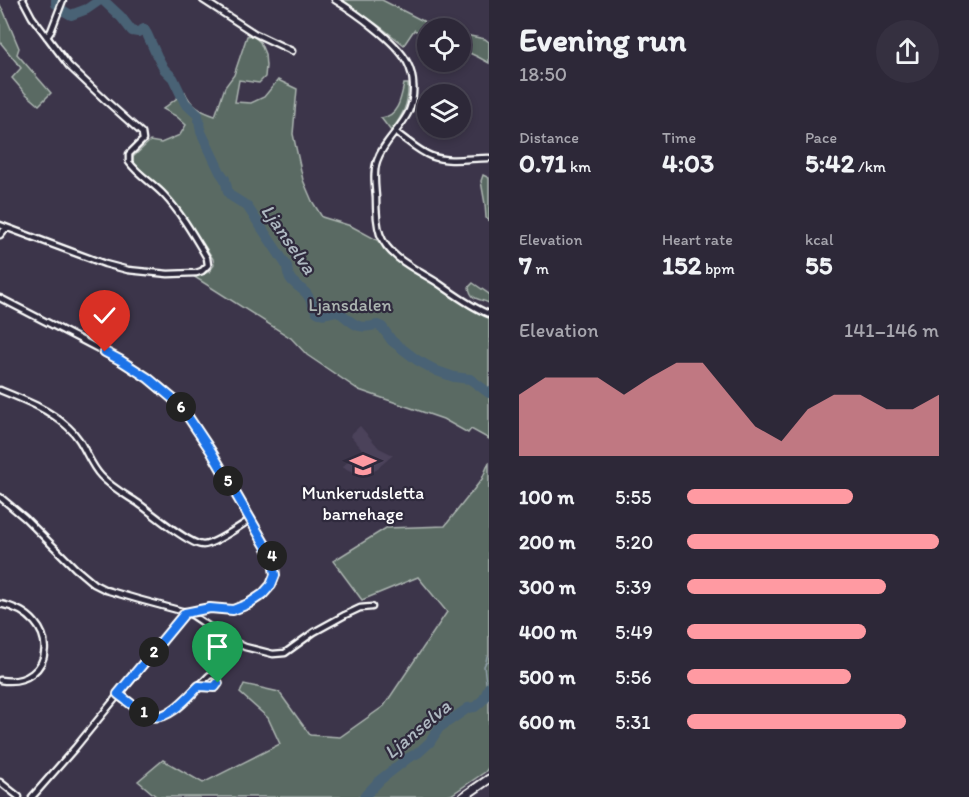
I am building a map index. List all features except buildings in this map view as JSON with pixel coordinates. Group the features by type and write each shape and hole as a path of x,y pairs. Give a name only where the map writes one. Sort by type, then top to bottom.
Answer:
{"street":[{"path":"0,225 119,268 168,274 199,273 208,265 207,258 175,208 129,162 129,154 143,140 140,131 69,66 32,17 23,0"},
{"path":"47,37 63,0"},
{"path":"202,0 254,33 292,51"},
{"path":"335,0 351,10 394,46 408,63 413,81 414,93 409,111 379,155 375,167 376,214 381,237 398,258 489,314"},
{"path":"395,132 433,157 448,160 489,158"},
{"path":"0,235 6,228"},
{"path":"0,298 120,360 148,378 173,399 195,426 251,519 273,560 275,575 271,585 263,594 233,610 210,608 187,613 32,797"},
{"path":"0,390 40,406 68,426 81,441 102,478 194,542 202,545 212,543 251,519"},
{"path":"0,497 94,584 106,590 187,613 237,645 278,654 288,651 314,632 345,615 360,608 372,607"},
{"path":"0,604 13,608 32,620 41,630 45,640 44,657 30,675 12,681 0,680"},
{"path":"118,694 144,712 159,717 177,707 199,686"},
{"path":"463,797 489,779"},
{"path":"0,782 20,797"}],"shaded area":[{"path":"360,426 379,448 393,455 372,473 369,470 362,476 342,467 362,449 350,435"}],"green space":[{"path":"343,0 382,0 417,18 417,31 414,30 404,45"},
{"path":"0,5 19,48 17,54 51,93 39,105 12,78 21,68 0,42"},
{"name":"Ljansdalen","path":"252,35 260,42 265,54 265,77 259,83 239,80 235,102 251,103 264,97 278,80 297,89 293,134 303,180 322,217 351,226 377,240 396,259 489,318 489,439 471,429 468,433 443,419 359,390 307,355 291,338 193,276 209,272 214,265 213,259 178,207 133,163 133,157 150,141 161,143 180,135 186,125 163,109 185,92 197,107 215,116 225,87 234,75 247,36"},
{"path":"471,36 489,42 489,63 471,54"},
{"path":"404,84 408,84 406,103 391,131 381,118 387,117 395,110"},
{"path":"483,175 489,178 489,221 486,218 481,181"},
{"path":"473,283 489,294 489,303 472,295 469,287"},
{"path":"489,462 489,767 485,772 451,795 442,797 157,797 138,781 163,760 203,783 280,744 268,718 240,693 244,684 279,692 310,735 340,737 384,706 447,612 418,577 362,600 333,561 386,528 445,526 482,479"}],"waterway":[{"name":"Ljanselva","path":"64,11 71,15 87,9 100,0"},
{"name":"Ljanselva","path":"103,0 132,31 138,32 144,29 164,69 173,78 185,103 198,115 201,132 225,179 228,192 247,206 287,266 291,279 306,293 316,311 324,314 338,311 356,325 382,327 392,341 417,360 437,371 454,377 470,379 489,393"},
{"path":"487,656 484,666 487,690"},
{"name":"Ljanselva","path":"364,797 380,780 430,742 439,728 468,708 475,707 484,699 489,687"}],"place":[{"name":"Munkerudsletta barnehage","path":"363,465"}],"route":[{"path":"105,352 148,378 185,412 211,451 265,544 273,560 275,575 271,585 263,594 248,604 233,610 210,608 185,613 118,694 144,712 159,717 177,707 199,686 212,688 218,683"}]}
